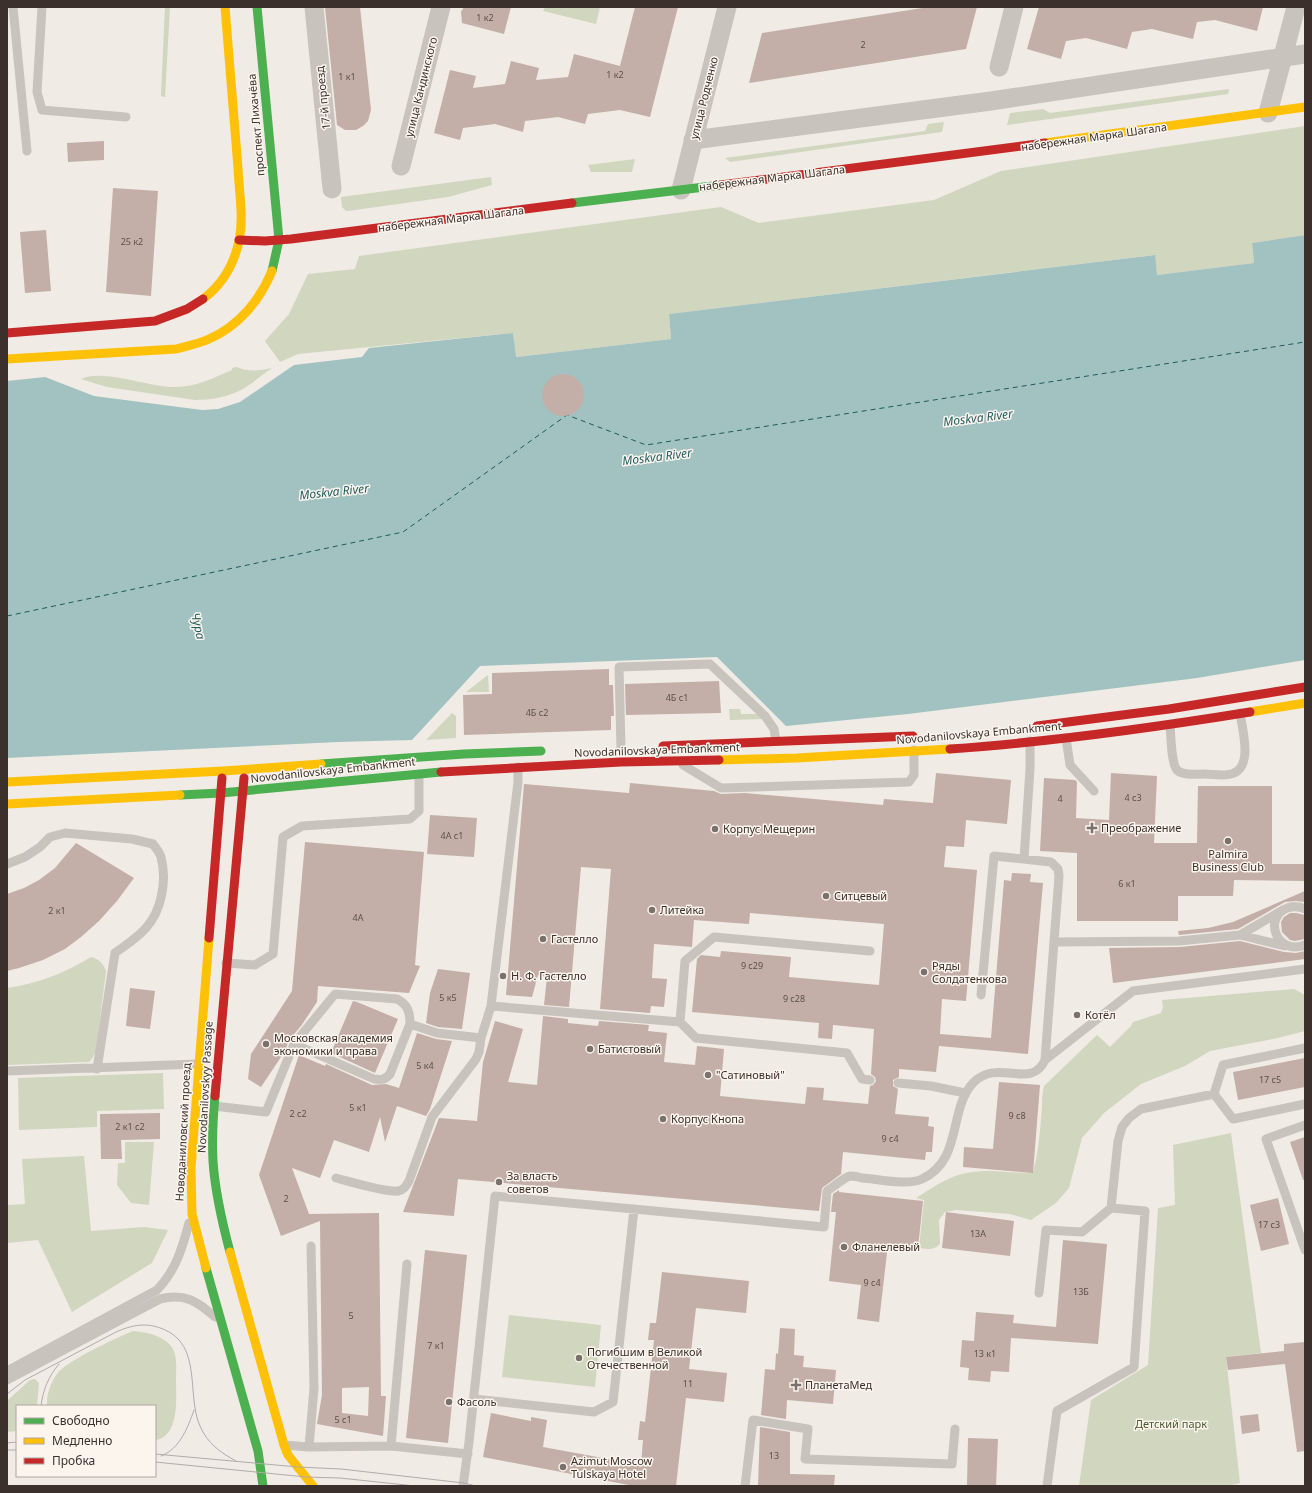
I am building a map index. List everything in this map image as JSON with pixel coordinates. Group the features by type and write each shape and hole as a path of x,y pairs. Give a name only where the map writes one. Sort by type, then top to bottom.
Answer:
{"main road":[{"name":"проспект Лихачёва","path":"7,333 155,321 178,314 203,300 218,284 228,270 239,240 240,221 236,139 224,7"},
{"name":"проспект Лихачёва","path":"7,359 176,349 200,343 217,336 237,322 254,306 266,288 278,252 279,240 257,7"},
{"name":"набережная Марка Шагала","path":"239,240 279,240 681,190 981,152 1305,107"},
{"name":"Novodanilovskaya Embankment","path":"1030,727 1305,687"},
{"name":"Novodanilovskaya Embankment","path":"7,804 221,793 420,774 518,767 675,760 797,758 1030,742 1170,725 1240,715 1305,703"},
{"name":"Novodanilovskaya Embankment","path":"652,746 918,736"},
{"name":"Novodanilovskaya Embankment","path":"7,782 223,771 464,754 551,751"},
{"path":"243,791 245,769"},
{"name":"Новоданиловский проезд","path":"223,771 198,1064 191,1168 192,1214 220,1320 258,1451 263,1486"},
{"name":"Novodanilovskyy Passage","path":"243,791 214,1106 214,1160 216,1187 224,1230 284,1445 288,1455 313,1486"}],"street":[{"name":"17-й проезд","path":"314,7 332,189"},
{"name":"улица Кандинского","path":"401,166 441,7"},
{"name":"улица Родченко","path":"681,190 727,7"},
{"path":"999,67 1014,7"},
{"path":"1268,112 1296,7"},
{"path":"693,140 991,101 1305,54"}],"lane":[{"path":"13,7 27,151"},
{"path":"42,7 37,92 42,110 126,116"},
{"path":"621,748 619,666 710,664 765,716 774,729 776,741"},
{"path":"1170,725 1174,764 1178,771 1185,774 1236,773 1244,762 1246,753 1237,698"},
{"path":"1024,858 1030,770 1030,727"},
{"path":"675,760 721,788 910,782 914,774 914,751 918,736"},
{"path":"1066,738 1070,765 1094,791"},
{"path":"336,1178 388,1190 397,1191 404,1188 409,1181 432,1117 476,1059 480,1038 491,1006 518,782 518,767"},
{"path":"226,963 255,965 273,954 283,837 302,826 410,819 419,811 420,774"},
{"path":"7,864 25,857 40,847 50,837 65,833 132,839 153,844 161,856 164,878 159,908 147,927 132,941 115,953 97,1069"},
{"path":"463,1486 468,1454 495,1196 824,1226 827,1191 850,1176 909,1182 922,1179 934,1171 949,1151 960,1106 966,1093 974,1082 988,1073 1001,1071 1031,1073 1038,1071 1042,1067 1045,1060 1059,876 1058,869 1055,864 1047,860 994,856 981,995"},
{"path":"1240,935 1292,906 1305,909"},
{"path":"1283,910 1277,917 1274,926 1276,935 1281,943 1289,947"},
{"path":"1054,942 1179,941 1240,935 1289,947 1299,948 1305,945"},
{"path":"680,1022 685,961 714,938 870,951"},
{"path":"1045,1060 1133,991 1305,969"},
{"path":"214,1106 266,1112 294,1044 335,994 397,999 405,1004 410,1013 410,1024 390,1074 381,1080 374,1079 294,1044"},
{"path":"491,1006 680,1022 696,1038 847,1053 862,1080 870,1080"},
{"path":"410,1024 437,1033 480,1038"},
{"path":"1214,1094 1223,1065 1305,1048"},
{"path":"7,1071 97,1069 198,1064 217,1066"},
{"path":"898,1083 931,1086 966,1093"},
{"path":"1214,1094 1233,1119 1305,1104"},
{"path":"1112,1208 1118,1141 1122,1127 1129,1118 1140,1109 1214,1094"},
{"path":"1305,1125 1266,1139 1305,1250"},
{"path":"1039,1294 1046,1230 1082,1232 1112,1208 1145,1211 1134,1367 1057,1411 1047,1486"},
{"path":"474,1399 594,1412 614,1402 634,1209"},
{"path":"7,1371 157,1290 174,1268 181,1252 192,1214"},
{"path":"309,1447 314,1388 311,1246"},
{"path":"391,1446 407,1264"},
{"path":"7,1380 160,1299 178,1296 188,1298 200,1304 220,1320"},
{"path":"745,1486 753,1420 808,1428 805,1459 952,1464 955,1429"},
{"path":"284,1445 309,1447 391,1446 468,1454"}],"green space":[{"path":"165,7 170,7 165,97 161,96"},
{"path":"545,7 600,7 596,24 543,11"},
{"path":"1229,89 1228,94 1007,125 1010,113 1043,109 1050,113"},
{"path":"944,122 942,132 730,162 725,158 925,131 928,124"},
{"path":"1305,126 1305,235 1252,243 1254,263 1157,275 1154,255 669,314 671,339 515,357 513,333 298,354 280,362 265,341 289,314 308,274 355,269 359,256 721,207 759,223 934,200 1001,171"},
{"path":"635,159 632,172 591,172 588,165"},
{"path":"491,177 492,185 448,197 348,211 342,207 341,197"},
{"path":"236,367 245,370 262,370 272,368 249,385 230,395 201,400 107,387 81,379 91,376 102,376 153,385 183,387 204,382"},
{"path":"488,675 489,692 466,692"},
{"path":"729,709 740,709 741,714 758,714 763,719 730,720"},
{"path":"452,713 456,716 456,738 426,740"},
{"path":"91,957 100,962 106,971 96,1051 93,1057 89,1062 7,1065 7,988 50,977"},
{"path":"1294,989 1305,995 1305,1031 1278,1038 1210,1051 1185,1066 1141,1084 1104,1113 1082,1138 1069,1188 1056,1203 1031,1220 1010,1214 956,1210 945,1212 939,1220 940,1244 933,1249 919,1248 924,1200 916,1198 950,1178 967,1173 977,1171 1033,1172 1038,1148 1042,1094 1044,1086 1097,1035 1110,1047 1131,1026 1133,1022 1161,1013 1163,1007 1162,1000"},
{"path":"163,1073 164,1109 97,1111 97,1127 19,1130 18,1078"},
{"name":"Детский парк","path":"1231,1133 1261,1353 1226,1357 1240,1483 1227,1486 1079,1486 1091,1400 1148,1365 1158,1208 1175,1205 1173,1145"},
{"path":"125,1142 154,1142 149,1205 131,1203 117,1185 118,1163 125,1163"},
{"path":"84,1156 91,1231 144,1227 168,1230 152,1263 72,1312 38,1240 7,1243 7,1205 25,1204 22,1159"},
{"path":"509,1315 601,1325 595,1387 502,1377"},
{"path":"133,1331 148,1333 167,1342 175,1354 175,1415 169,1432 163,1437 156,1440 156,1405 47,1405 47,1397 51,1385 57,1374 62,1369 92,1350"},
{"path":"35,1379 39,1383 37,1405 16,1405 16,1431 7,1432 7,1401 30,1380"}],"water":[{"path":"1305,235 1305,660 1197,678 908,714 786,726 717,657 480,666 412,740 338,742 7,758 7,381 45,377 94,396 202,410 218,409 240,402 294,365 362,357 369,348 513,333 516,357 671,339 669,314 1155,255 1157,275 1254,263 1252,243"}],"building":[{"path":"325,7 360,7 371,110 368,121 356,130 345,130 337,125"},
{"path":"464,7 511,7 504,34 462,23 461,12"},
{"path":"635,7 678,7 650,117 620,110 588,114 585,124 558,117 525,121 523,132 495,124 463,128 460,140 434,133 450,70 476,76 473,88 505,84 511,61 539,68 536,80 568,77 574,54 620,66"},
{"path":"929,7 977,7 966,49 749,83 762,33"},
{"path":"1039,7 1263,7 1257,31 1215,20 1197,22 1193,39 1152,29 1132,32 1127,49 1086,38 1066,41 1061,59 1027,49"},
{"path":"104,141 104,160 68,162 67,143"},
{"path":"113,188 158,191 151,296 106,292"},
{"path":"46,230 51,291 25,293 20,232"},
{"path":"563,374 578,380 584,395 578,410 563,416 548,410 542,395 548,380"},
{"path":"609,669 609,685 613,685 614,716 611,716 611,730 464,735 463,695 492,694 492,673"},
{"path":"719,681 721,713 626,715 625,684"},
{"path":"936,773 1011,780 1007,824 966,820 964,847 946,846 944,867 977,870 966,1001 942,999 940,1034 991,1038 1004,880 1011,881 1012,873 1031,874 1030,882 1043,883 1028,1054 939,1046 936,1072 899,1069 899,1077 893,1080 893,1086 898,1089 895,1114 929,1117 928,1126 934,1127 932,1152 926,1152 925,1160 843,1152 841,1174 822,1188 819,1211 458,1179 454,1216 403,1212 439,1118 477,1121 483,1062 495,1021 523,1029 508,1082 537,1085 543,1016 568,1019 568,1023 598,1026 599,1021 649,1025 648,1031 667,1033 664,1062 695,1065 697,1046 724,1049 720,1096 805,1104 807,1087 824,1088 823,1100 868,1104 870,1086 876,1081 875,1077 871,1074 874,1029 833,1025 832,1039 818,1038 819,1023 692,1012 697,959 701,955 720,957 721,951 791,957 789,977 879,985 884,924 750,913 749,924 694,920 692,947 654,944 652,978 667,979 664,1007 651,1006 650,1013 600,1009 611,869 581,867 569,1007 544,1005 547,977 538,975 532,997 506,995 524,784 629,793 630,783 714,791 721,794 745,793 883,805 884,799 933,803"},
{"path":"1111,773 1157,776 1154,843 1197,843 1198,786 1272,786 1272,864 1305,864 1305,881 1234,880 1233,896 1178,896 1178,921 1077,921 1077,853 1040,851 1044,778 1075,780 1077,782 1076,818 1109,820"},
{"path":"430,815 477,818 474,857 427,854"},
{"path":"305,842 424,852 415,965 420,966 409,993 318,986 317,1002 301,1026 289,1040 285,1051 261,1087 248,1079 251,1054 292,991"},
{"path":"76,843 134,878 117,901 99,921 65,949 43,960 7,971 7,894 24,888 39,880 55,868"},
{"path":"1305,891 1305,902 1285,902 1238,929 1179,935 1178,931 1208,928 1233,922"},
{"path":"1290,913 1305,915 1305,939 1295,941 1290,940 1282,932 1281,922 1284,917"},
{"path":"1240,941 1284,952 1296,953 1305,951 1305,959 1113,983 1109,948 1180,947"},
{"path":"438,969 470,973 462,1029 438,1027 426,1023 430,993"},
{"path":"130,988 155,991 150,1029 126,1026"},
{"path":"353,1001 398,1019 375,1073 331,1053"},
{"path":"417,1033 436,1039 452,1041 430,1109 426,1116 397,1106 385,1142 380,1117 369,1152 334,1140 320,1178 292,1168 309,1214 379,1213 381,1396 386,1396 383,1436 317,1424 322,1395 320,1221 281,1236 259,1175 299,1055 325,1066 326,1064 372,1085 386,1084 399,1088","holes":["369,1387 368,1416 342,1413 342,1388"]},
{"path":"1305,1058 1305,1087 1238,1100 1233,1072"},
{"path":"999,1082 1040,1085 1033,1173 963,1167 964,1147 993,1149"},
{"path":"160,1113 160,1139 121,1140 122,1159 101,1159 100,1114"},
{"path":"1305,1137 1305,1180 1303,1180 1290,1142"},
{"path":"839,1190 839,1192 923,1201 918,1248 888,1244 879,1322 857,1319 861,1285 829,1281 836,1212 831,1212 833,1194"},
{"path":"1278,1198 1289,1244 1261,1251 1250,1205"},
{"path":"946,1212 1014,1221 1010,1256 942,1248"},
{"path":"1063,1240 1107,1244 1098,1344 1011,1338 1009,1372 991,1371 990,1382 968,1380 969,1368 960,1367 962,1340 974,1341 976,1312 1014,1315 1013,1323 1056,1327"},
{"path":"425,1250 467,1255 448,1443 406,1438"},
{"path":"662,1272 749,1281 746,1313 696,1308 689,1369 727,1373 724,1402 686,1398 676,1486 634,1486 483,1457 491,1413 531,1421 531,1417 547,1420 543,1447 641,1465 643,1440 638,1440 640,1421 645,1422 654,1340 648,1340 650,1323 656,1323"},
{"path":"780,1328 795,1329 794,1355 804,1356 803,1367 836,1370 833,1404 787,1400 786,1419 761,1415 765,1369 775,1370"},
{"path":"1305,1342 1305,1451 1297,1452 1285,1364 1228,1370 1226,1357 1284,1351 1284,1344"},
{"path":"1258,1414 1260,1431 1242,1434 1240,1416"},
{"path":"760,1427 790,1432 790,1474 835,1475 834,1486 758,1486"},
{"path":"968,1438 998,1439 996,1486 967,1486"}],"ferry route":[{"path":"7,616 403,532 567,415 646,445 1305,342"}],"tram line":[{"path":"7,1394 25,1380 116,1332 139,1325 157,1327 176,1336 184,1347 189,1359 196,1414 206,1438 225,1455 236,1461"},
{"path":"41,1405 47,1384 59,1364"},
{"path":"161,1456 168,1453 178,1443 186,1430 194,1410"},
{"path":"7,1443 16,1442"},
{"path":"7,1450 16,1450"},
{"path":"156,1454 298,1467 341,1469 464,1483 476,1486"},
{"path":"156,1462 415,1486"}],"traffic: fast":[{"path":"257,7 279,240 272,271"},
{"path":"572,203 721,185"},
{"path":"321,764 464,754 541,751"},
{"path":"180,795 221,793 441,772"},
{"path":"215,1096 213,1120 213,1161 215,1184 230,1252"},
{"path":"206,1268 258,1451 263,1486"}],"traffic: slow":[{"path":"203,299 221,281 230,266 237,250 241,223 241,204 225,7"},
{"path":"1045,143 1305,107"},
{"path":"7,359 176,349 201,342 220,334 239,319 255,302 272,271"},
{"path":"1250,712 1305,703"},
{"path":"719,760 797,758 950,749"},
{"path":"7,782 223,771 321,764"},
{"path":"7,804 180,795"},
{"path":"206,1268 192,1214 191,1168 209,938"},
{"path":"230,1252 284,1445 288,1455 313,1486"}],"traffic: jam":[{"path":"721,185 1045,143"},
{"path":"239,240 265,241 291,239 572,203"},
{"path":"7,333 155,321 187,309 203,299"},
{"path":"1037,726 1169,709 1305,687"},
{"path":"950,749 1026,743 1101,734 1250,712"},
{"path":"663,746 913,736"},
{"path":"441,772 621,762 719,760"},
{"path":"209,938 222,778"},
{"path":"215,1096 244,778"}],"place":[{"name":"Преображение","path":"1092,828"},
{"name":"Корпус Мещерин","path":"715,829"},
{"name":"Palmira Business Club","path":"1228,841"},
{"name":"Ситцевый","path":"826,896"},
{"name":"Литейка","path":"652,910"},
{"name":"Гастелло","path":"543,939"},
{"name":"Ряды Солдатенкова","path":"924,972"},
{"name":"Н. Ф. Гастелло","path":"503,976"},
{"name":"Котёл","path":"1077,1015"},
{"name":"Московская академия экономики и права","path":"266,1044"},
{"name":"Батистовый","path":"590,1049"},
{"name":"\"Сатиновый\"","path":"708,1075"},
{"name":"Корпус Кнопа","path":"663,1119"},
{"name":"За власть советов","path":"499,1182"},
{"name":"Фланелевый","path":"844,1247"},
{"name":"Погибшим в Великой Отечественной","path":"579,1358"},
{"name":"ПланетаМед","path":"796,1385"},
{"name":"Фасоль","path":"449,1402"},
{"name":"Azimut Moscow Tulskaya Hotel","path":"563,1467"}],"water label":[{"name":"Moskva River","path":"978,418"},
{"name":"Moskva River","path":"657,457"},
{"name":"Moskva River","path":"334,492"},
{"name":"Чура","path":"198,626"}]}
